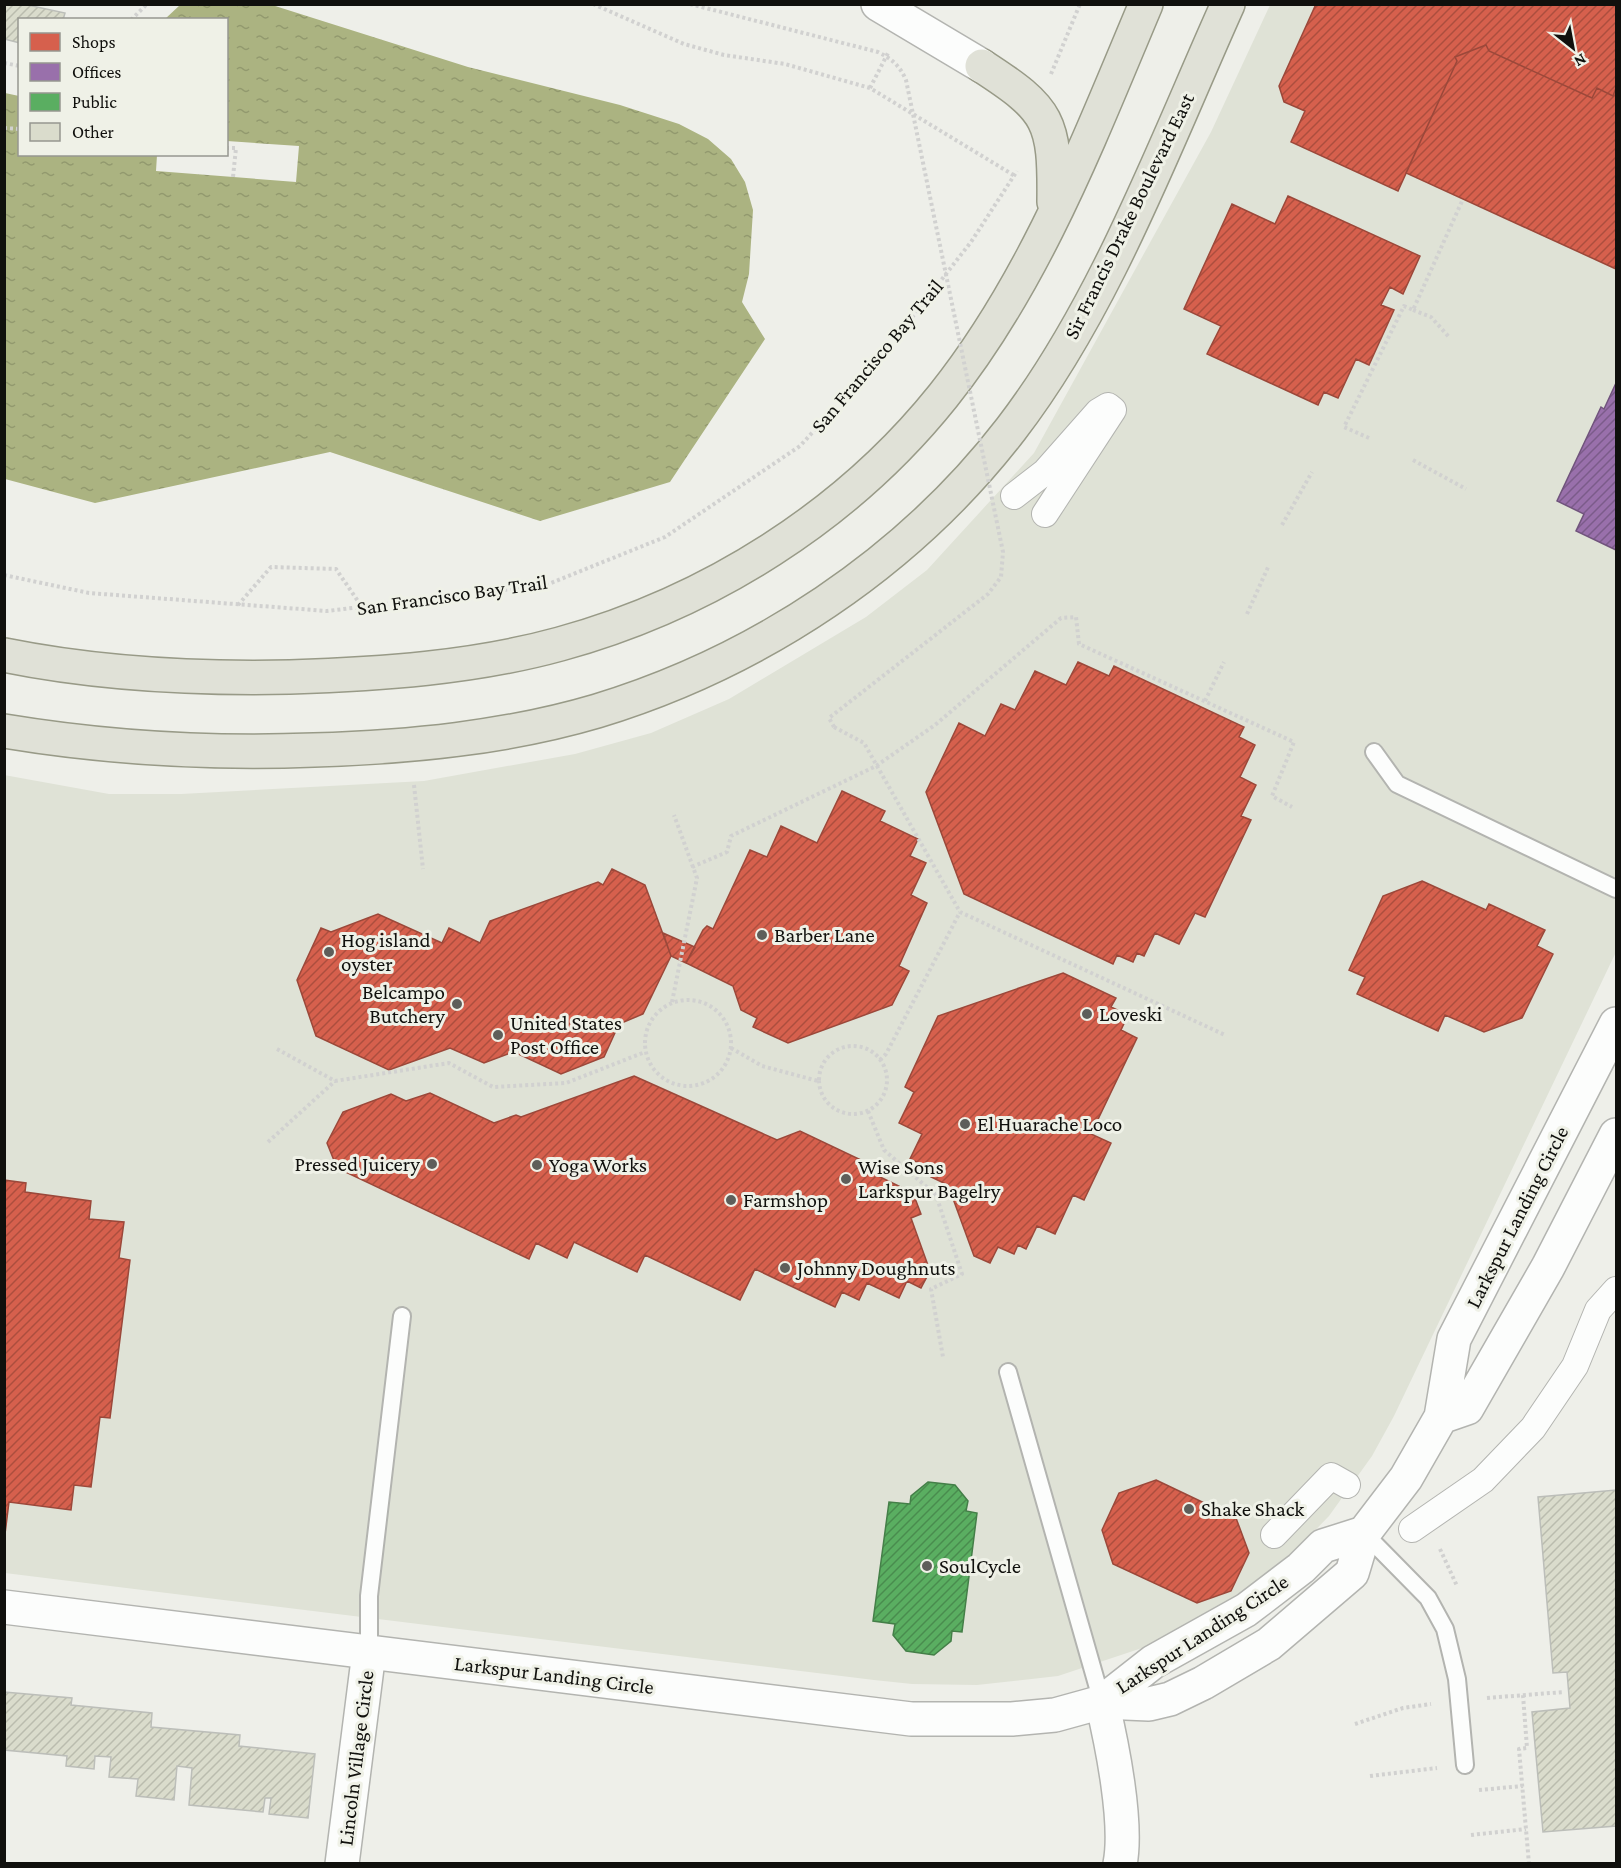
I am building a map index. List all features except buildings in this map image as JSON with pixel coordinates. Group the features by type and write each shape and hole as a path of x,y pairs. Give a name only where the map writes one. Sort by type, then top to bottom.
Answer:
{"main road":[{"path":"878,4 982,66 1030,100 1048,128 1054,167 1054,213"},
{"path":"4,655 95,669 181,676 350,675 433,668 558,645 640,618 716,582 789,538 824,513 888,458 917,427 971,359 1015,288 1054,213 1146,4"},
{"name":"Sir Francis Drake Boulevard East","path":"4,731 85,742 211,751 328,750 426,743 511,730 594,712 674,684 752,648 825,602 894,550 956,492 1012,428 1059,358 1101,283 1228,4"},
{"name":"Larkspur Landing Circle","path":"4,1607 911,1719 1012,1719 1055,1714 1102,1702 1145,1667 1246,1610 1301,1568 1323,1546 1364,1533 1385,1509 1406,1478 1441,1417 1454,1339 1617,1024"},
{"path":"1441,1417 1467,1408 1548,1267 1617,1135"},
{"name":"Lincoln Village Circle","path":"342,1863 369,1652"},
{"path":"1102,1702 1111,1743 1124,1845 1120,1863"}],"street":[{"path":"1014,496 1045,472 1098,412 1108,406 1113,410 1045,514"},
{"path":"1412,1529 1484,1480 1533,1428 1575,1366 1598,1310 1617,1290"},
{"path":"1274,1535 1331,1476 1347,1485"}],"lane":[{"path":"1374,752 1397,784 1617,889"},
{"path":"369,1652 369,1596 402,1316"},
{"path":"1008,1372 1102,1702"},
{"path":"1364,1533 1428,1598 1445,1629 1456,1679 1465,1765"}],"path":[{"path":"139,4 146,5"},
{"path":"593,4 684,44 724,55 785,64 870,88 1015,176"},
{"path":"690,4 878,52 902,70 1003,552 1004,565 996,585 828,718 834,727 864,744 960,912 1225,1035"},
{"path":"1049,79 1080,4"},
{"path":"133,18 146,5"},
{"path":"870,88 890,50"},
{"path":"228,148 236,148 233,177"},
{"name":"San Francisco Bay Trail","path":"4,574 89,593 327,611 546,585 665,537 800,446 877,362 971,242 1018,168"},
{"path":"1413,310 1463,199"},
{"path":"1369,438 1344,427 1404,306 1431,317 1449,337"},
{"path":"1413,460 1466,489"},
{"path":"1282,525 1312,472"},
{"path":"1247,614 1269,565"},
{"path":"238,605 271,567 336,569 362,607"},
{"path":"692,867 727,852 731,836 876,766 935,725 1061,618 1076,617 1079,644 1294,742 1272,796 1292,807"},
{"path":"1205,701 1224,662"},
{"path":"414,785 423,869"},
{"path":"672,1002 697,878 674,815"},
{"path":"880,1060 886,1054 960,912"},
{"path":"692,999 707,1003 719,1012 731,1033 732,1048 729,1058 718,1074 708,1081 689,1086 664,1079 651,1066 645,1052 645,1033 651,1019 659,1010 672,1002 692,999"},
{"path":"845,1047 865,1048 880,1060 886,1070 887,1082 878,1104 858,1114 837,1111 821,1093 818,1081 826,1059 834,1051 845,1047"},
{"path":"732,1048 762,1066 818,1081"},
{"path":"277,1049 335,1081"},
{"path":"268,1142 335,1081 449,1063 493,1088 566,1083 645,1052"},
{"path":"868,1111 884,1150 936,1195 962,1274 931,1289 943,1358"},
{"path":"1510,1696 1564,1692"},
{"path":"1523,1695 1527,1748 1520,1749 1529,1863"},
{"path":"1370,1776 1465,1765"},
{"path":"1478,1790 1523,1786"},
{"path":"1471,1835 1526,1830"}],"shaded area":[{"path":"1270,5 1616,5 1616,952 1394,1416 1372,1456 1329,1516 1290,1556 1237,1598 1148,1646 1058,1676 977,1685 912,1684 874,1680 5,1573 4,775 109,794 181,794 424,781 575,754 651,733 729,699 866,617 927,570 1034,453 1211,132"}],"water":[{"path":"4,5 272,5 468,67 620,105 679,124 708,139 731,159 745,182 753,210 749,274 742,302 765,339 670,482 540,521 330,452 95,503 5,479"}],"pier":[{"path":"5,5 180,5 166,18 18,18 18,96 5,93"},
{"path":"228,141 299,146 296,182 156,171 157,156 228,156"}],"place":[{"name":"Barber Lane","path":"762,935"},
{"name":"Hog island oyster","path":"329,952"},
{"name":"Belcampo Butchery","path":"457,1004"},
{"name":"Loveski","path":"1087,1014"},
{"name":"United States Post Office","path":"498,1035"},
{"name":"El Huarache Loco","path":"965,1124"},
{"name":"Pressed Juicery","path":"432,1164"},
{"name":"Yoga Works","path":"537,1165"},
{"name":"Wise Sons Larkspur Bagelry","path":"846,1179"},
{"name":"Farmshop","path":"731,1200"},
{"name":"Johnny Doughnuts","path":"785,1268"},
{"name":"Shake Shack","path":"1189,1509"},
{"name":"SoulCycle","path":"927,1566"}]}
